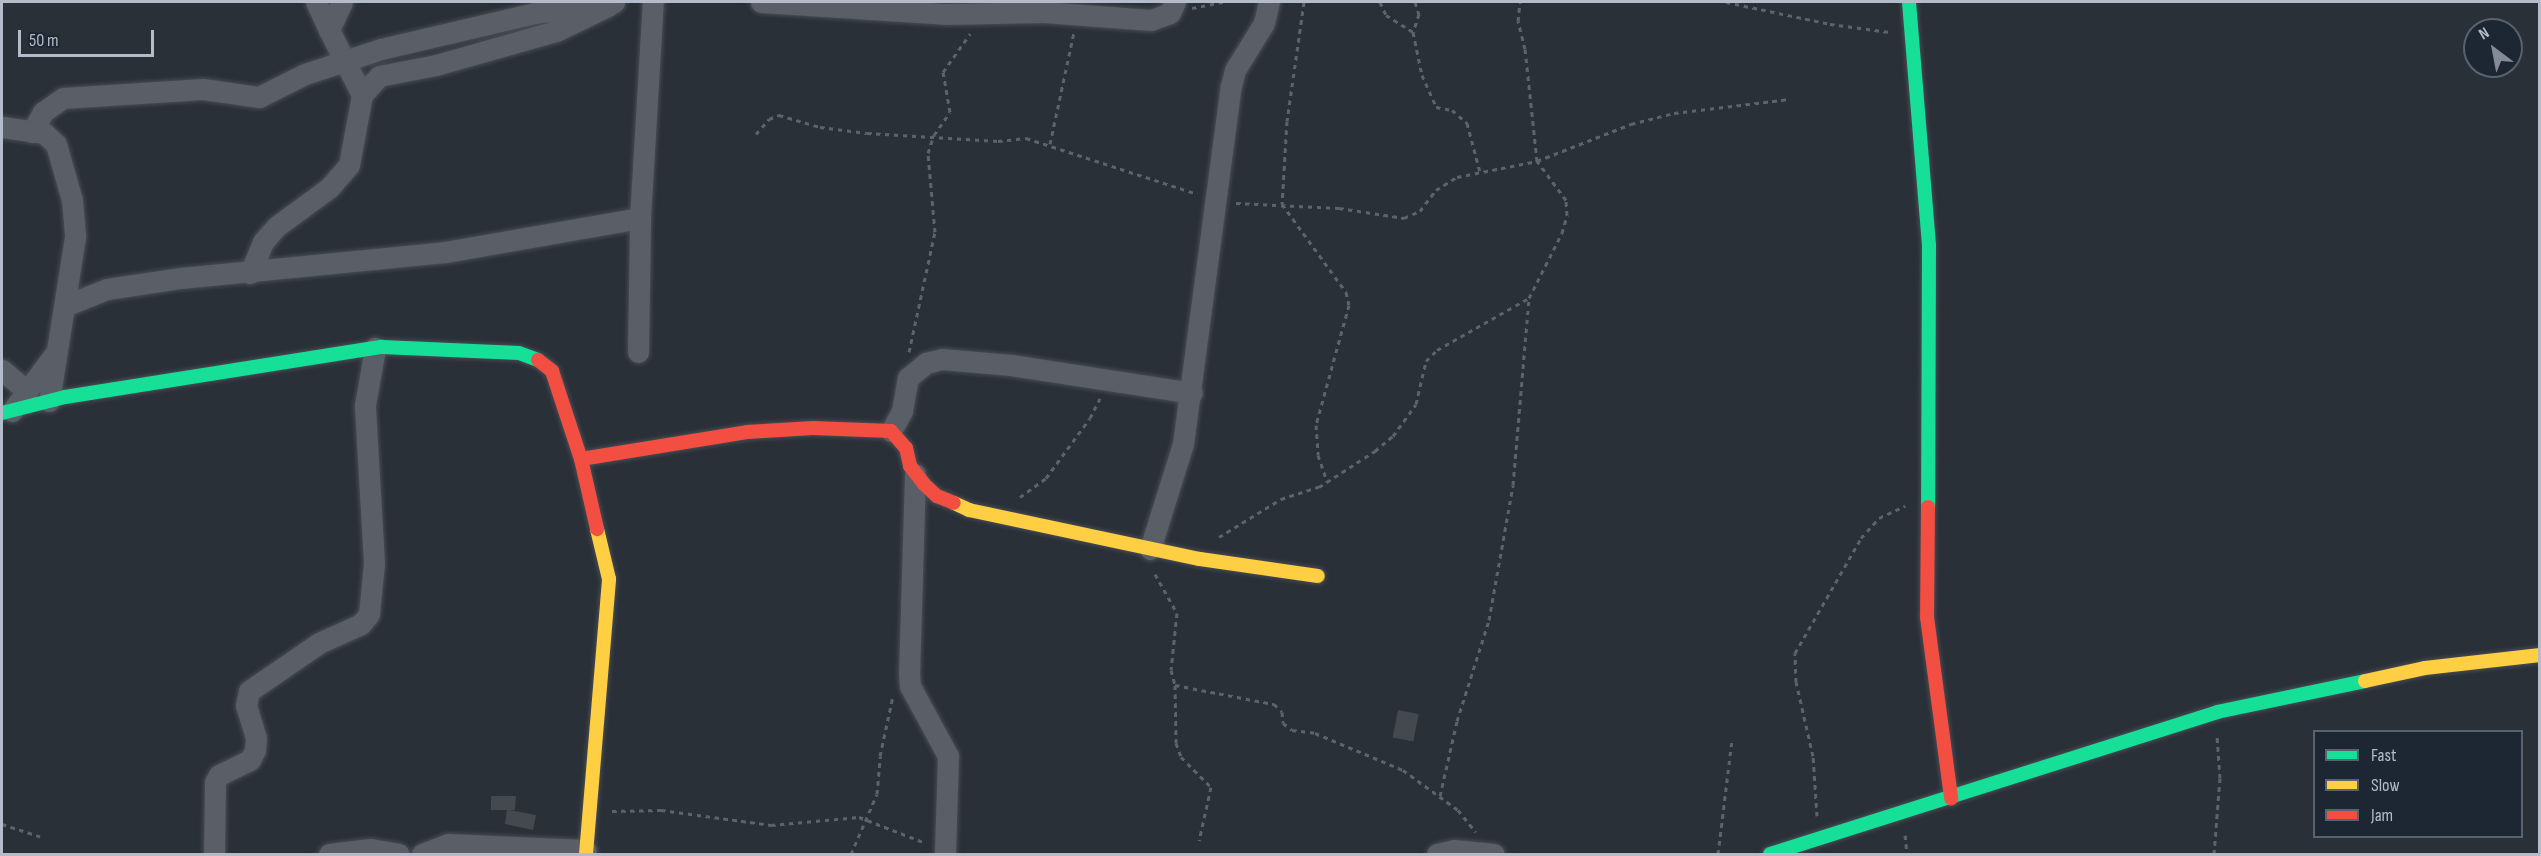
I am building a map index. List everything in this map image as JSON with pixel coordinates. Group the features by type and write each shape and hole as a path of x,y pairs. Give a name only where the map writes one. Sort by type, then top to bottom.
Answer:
{"street":[{"path":"316,2 362,95"},
{"path":"329,30 342,2"},
{"path":"250,273 263,242 277,226 329,188 350,165 362,95 380,76 436,65 556,31 616,2"},
{"path":"32,132 42,112 63,98 203,89 259,97 305,74 424,38 535,14 616,2"},
{"path":"638,352 640,218 653,2"},
{"path":"761,2 945,14 1077,15 1151,20 1172,7"},
{"path":"1147,549 1183,444 1192,393 1235,70 1264,23 1269,2"},
{"path":"1909,2 1929,246 1927,616 1951,798"},
{"path":"2,127 44,133 56,144 72,200 75,237 67,305 49,401"},
{"path":"67,305 107,289 181,278 445,252 640,218"},
{"path":"7,412 49,401 375,348 406,346 519,353 544,362 552,371 581,459 609,579 586,852 448,844 422,855"},
{"path":"7,412 27,391 60,348"},
{"path":"214,855 215,782 228,769 250,760 255,750 256,738 246,706 249,691 319,643 361,624 369,614 374,563 365,405 375,348"},
{"path":"891,431 902,411 908,378 926,363 942,359 1011,365 1192,393"},
{"path":"2,370 27,391"},
{"path":"581,459 747,432 813,428 891,431 906,448 915,474 910,686 948,756 945,853"},
{"path":"915,474 937,496 990,514 1147,549 1318,576"},
{"path":"1770,855 2217,712 2426,668 2540,655"},
{"path":"1437,855 1454,850 1489,847"},
{"path":"329,855 370,849 399,855"}],"path":[{"path":"1172,7 1223,2"},
{"path":"1304,2 1287,121 1282,204 1346,292 1349,305 1316,425 1318,455 1327,481"},
{"path":"1380,2 1386,15 1413,32"},
{"path":"1415,2 1419,14 1413,32 1422,75 1431,99 1436,107 1452,110 1467,123 1480,172"},
{"path":"1440,796 1457,721 1489,620 1513,485 1529,298 1562,233 1567,215 1566,200 1537,161 1525,49 1518,21 1520,2"},
{"path":"1726,2 1830,24 1913,35"},
{"path":"908,378 909,343 931,263 935,232 928,153 934,135 950,112 943,72 950,58 988,13"},
{"path":"1050,144 1077,15"},
{"path":"756,134 769,119 779,115 820,127 867,133 934,135 998,141 1026,138 1050,144 1217,202 1282,204 1404,218 1420,211 1436,190 1456,177 1537,161 1641,121 1674,113 1789,99"},
{"path":"1200,559 1233,526 1281,499 1301,496 1393,436 1416,404 1426,361 1437,350 1529,298"},
{"path":"990,514 1046,478 1090,418 1108,380"},
{"path":"1819,839 1813,756 1796,682 1795,653 1861,537 1879,518 1896,507 1926,503"},
{"path":"1147,549 1177,613 1171,670 1176,685 1176,743 1181,757 1211,787 1199,841"},
{"path":"1176,685 1274,704 1282,712 1283,723 1292,730 1316,733 1375,756 1440,796 1489,847"},
{"path":"851,855 877,794 880,756 894,688"},
{"path":"2214,855 2220,778 2217,712"},
{"path":"1718,855 1732,740"},
{"path":"589,810 661,810 760,825 866,818 945,853"},
{"path":"2,824 40,836"}],"building":[{"path":"1398,710 1419,714 1413,741 1393,737"},
{"path":"491,796 516,796 515,810 509,810 536,815 533,830 505,824 507,810 491,810"}],"traffic: fast":[{"path":"1909,2 1929,246 1928,507"},
{"path":"2,413 65,397 382,347 519,353 538,360"},
{"path":"1770,854 2217,712 2365,681"}],"traffic: slow":[{"path":"954,503 969,510 1200,559 1318,576"},
{"path":"586,854 609,579 597,529"},
{"path":"2365,681 2425,668 2540,655"}],"traffic: jam":[{"path":"538,360 552,371 581,459 597,529"},
{"path":"581,459 747,432 813,428 891,431 906,448 910,466 924,484 937,496 954,503"},
{"path":"1928,507 1927,617 1951,798"}]}
